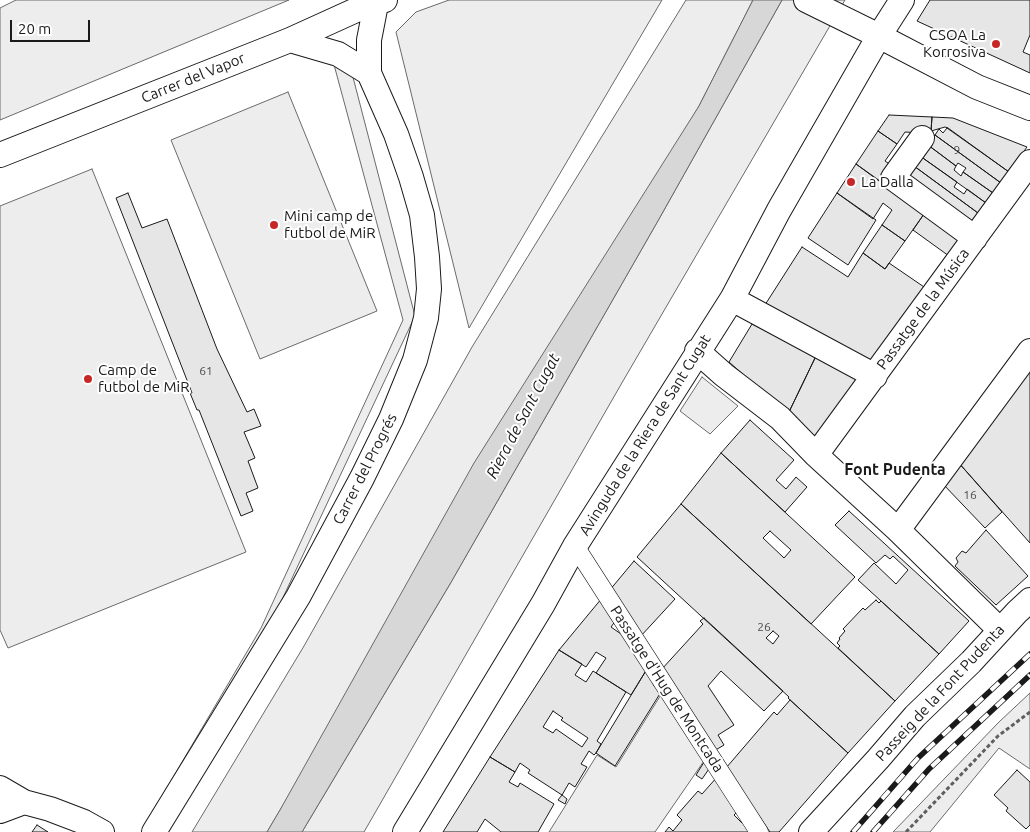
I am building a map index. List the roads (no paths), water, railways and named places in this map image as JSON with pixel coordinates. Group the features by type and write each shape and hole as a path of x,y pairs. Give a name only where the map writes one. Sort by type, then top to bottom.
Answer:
{"street":[{"path":"806,0 977,87 1030,108"},
{"name":"Avinguda de la Riera de Sant Cugat","path":"405,832 538,612 575,546 732,299 779,210 879,36 902,0"},
{"name":"Carrer del Vapor","path":"0,155 290,40 354,10 380,2"},
{"name":"Carrer del Progrés","path":"154,832 298,597 362,478 391,419 415,360 426,318 429,289 428,257 422,215 411,177 396,134 369,73 369,40 380,2"},
{"path":"290,40 338,54 369,73"},
{"path":"922,138 892,178 974,238"},
{"name":"Passatge de la Música","path":"816,455 1030,162"},
{"path":"732,299 875,376"},
{"path":"698,351 724,375 780,418 816,455 898,530 1000,630"},
{"path":"898,530 1030,351"},
{"name":"Passatge d'Hug de Montcada","path":"575,546 759,832"},
{"name":"Passeig de la Font Pudenta","path":"811,832 915,716 971,662 1030,600"},
{"path":"0,788 24,802 84,822 102,832"},
{"path":"0,811 24,802"}],"water":[{"name":"Riera de Sant Cugat","path":"753,0 782,0 450,584 302,832 267,832 474,463 699,106"}],"railway":[{"path":"853,832 918,758 1030,654"},
{"path":"873,832 929,769 1030,675"}],"place":[{"name":"CSOA La Korrosiva","path":"996,44"},
{"name":"La Dalla","path":"851,182"},
{"name":"Mini camp de futbol de MiR","path":"274,225"},
{"name":"Camp de futbol de MiR","path":"88,379"}],"district":[{"name":"Font Pudenta","path":"895,470"}]}
